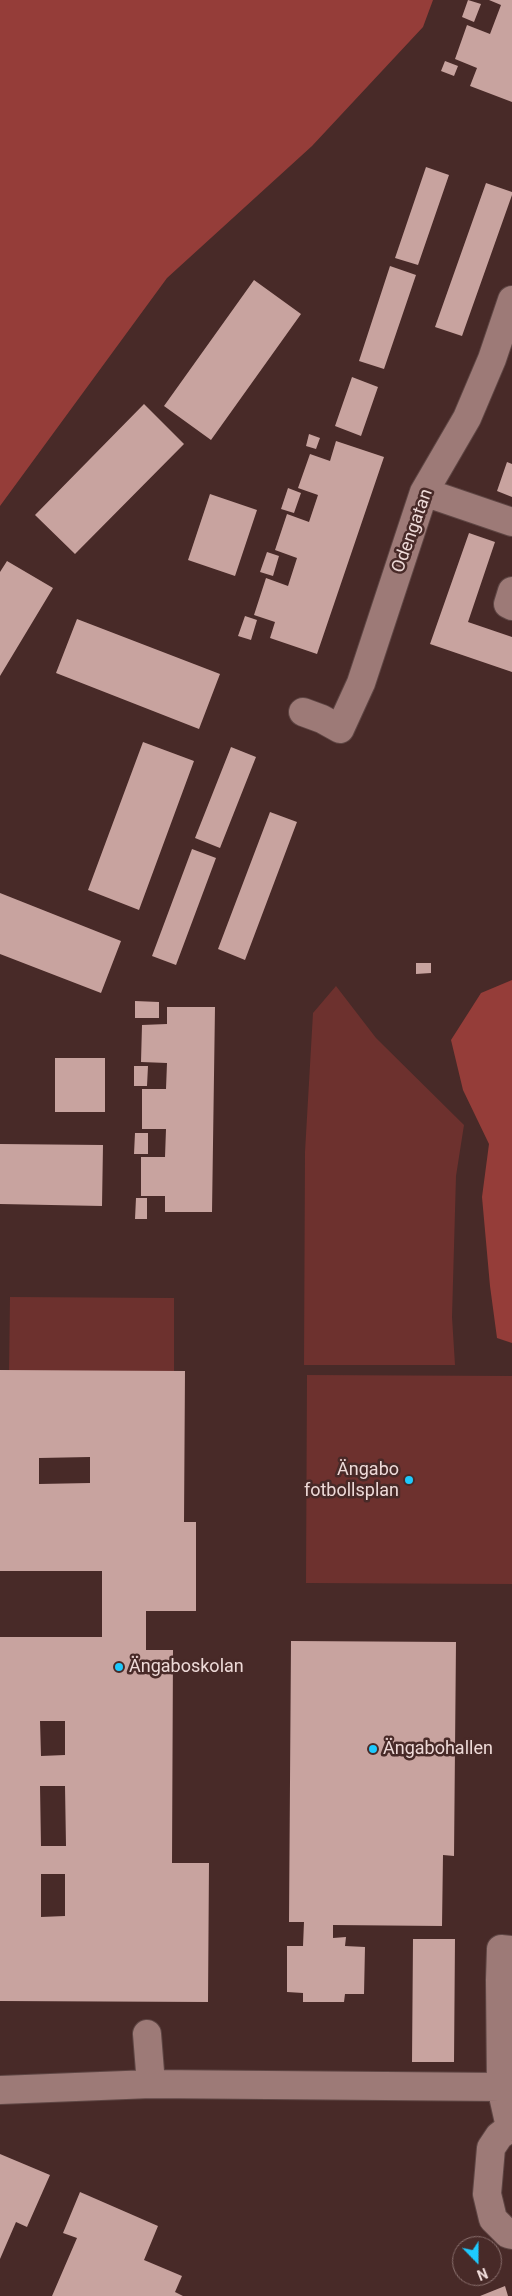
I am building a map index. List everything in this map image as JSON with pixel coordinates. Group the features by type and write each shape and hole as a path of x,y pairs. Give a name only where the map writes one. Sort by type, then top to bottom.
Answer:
{"street":[{"name":"Odengatan","path":"303,712 322,719 340,729 361,683 424,492 466,418 492,359 512,300"},
{"path":"424,492 512,522"},
{"path":"512,591 508,604 512,606"},
{"path":"512,1950 500,1949 506,2047 501,2087 511,2126 499,2136 491,2148 487,2194 493,2219 508,2234 512,2235"},
{"path":"147,2034 151,2084"},
{"path":"0,2090 151,2084 501,2087"}],"shaded area":[{"path":"0,0 433,0 423,27 312,146 167,278 0,506"},
{"path":"512,980 512,1343 497,1338 490,1286 482,1197 489,1144 463,1090 451,1040 481,993"},
{"path":"336,986 376,1038 464,1125 456,1176 452,1317 455,1365 304,1365 305,1152 313,1013"},
{"path":"10,1297 174,1298 174,1374 9,1373"},
{"name":"Ängabo fotbollsplan","path":"307,1375 512,1376 512,1584 306,1583"}],"building":[{"path":"468,0 481,4 474,22 462,17"},
{"path":"489,0 512,0 512,102 470,86 477,68 455,59 467,25 490,34 501,5"},
{"path":"445,61 458,66 454,76 441,71"},
{"path":"426,167 449,175 418,265 395,258"},
{"path":"486,183 512,192 512,195 462,336 435,327"},
{"path":"390,266 416,275 384,369 359,361"},
{"path":"254,280 301,314 211,440 164,406"},
{"path":"352,377 378,387 361,436 335,426"},
{"path":"144,404 184,444 75,554 35,515"},
{"path":"309,434 320,438 316,449 306,446"},
{"path":"336,441 384,457 317,654 270,638 275,622 254,615 266,578 288,586 297,558 275,550 287,514 309,522 318,495 298,488 310,454 330,461"},
{"path":"507,462 512,464 512,497 497,491"},
{"path":"288,488 301,493 294,513 281,509"},
{"path":"210,494 257,510 235,576 188,560"},
{"path":"469,533 495,542 468,622 512,637 512,672 430,644"},
{"path":"267,552 279,556 273,576 260,572"},
{"path":"7,561 53,588 0,676 0,572"},
{"path":"245,616 257,620 251,640 238,636"},
{"path":"77,619 220,674 199,729 56,673"},
{"path":"143,742 194,761 139,910 88,890"},
{"path":"231,747 256,757 220,848 195,838"},
{"path":"270,812 297,822 245,960 218,949"},
{"path":"192,849 216,858 176,965 152,956"},
{"path":"0,893 121,941 101,993 0,954"},
{"path":"416,963 431,963 431,973 416,974"},
{"path":"135,1001 159,1002 159,1018 135,1018"},
{"path":"167,1007 215,1007 212,1212 165,1212 165,1196 141,1196 141,1157 165,1157 166,1129 142,1129 142,1089 166,1089 167,1063 141,1062 142,1025 167,1024"},
{"path":"55,1058 105,1058 105,1112 55,1112"},
{"path":"134,1066 148,1066 147,1086 134,1086"},
{"path":"135,1133 148,1133 148,1154 134,1154"},
{"path":"0,1144 103,1145 102,1206 0,1204"},
{"path":"136,1198 147,1198 147,1219 135,1219"},
{"path":"0,1370 185,1371 184,1522 196,1522 196,1611 146,1611 146,1650 173,1650 172,1863 209,1863 208,2002 0,2001 0,1637 102,1637 102,1571 0,1571","holes":["90,1457 90,1483 39,1484 39,1458","40,1721 65,1721 65,1755 41,1756","40,1786 65,1786 66,1846 41,1846","41,1874 65,1874 65,1916 41,1917"]},
{"name":"Ängabohallen","path":"291,1641 456,1642 454,1856 443,1855 442,1926 333,1925 333,1938 346,1937 345,1946 365,1947 364,1994 345,1994 344,2002 303,2002 303,1993 287,1992 287,1946 303,1946 304,1922 289,1922"},
{"path":"413,1939 455,1939 454,2062 412,2062"},
{"path":"0,2154 50,2175 27,2227 16,2222 0,2259"},
{"path":"80,2192 158,2226 144,2260 182,2276 175,2292 183,2296 52,2296 77,2238 63,2233"},
{"path":"505,2286 508,2296 480,2296"}],"place":[{"name":"Ängabo fotbollsplan","path":"409,1480"},
{"name":"Ängaboskolan","path":"119,1667"},
{"name":"Ängabohallen","path":"373,1749"}]}
